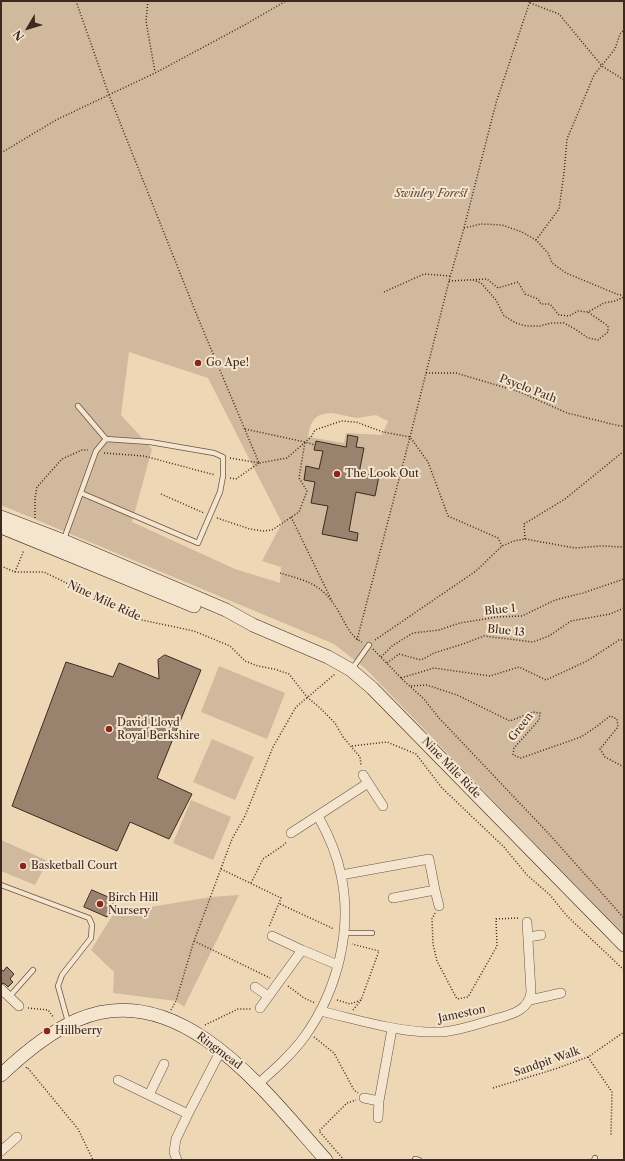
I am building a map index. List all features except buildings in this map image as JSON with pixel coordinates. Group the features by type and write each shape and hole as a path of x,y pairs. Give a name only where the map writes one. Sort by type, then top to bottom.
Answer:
{"main road":[{"name":"Nine Mile Ride","path":"1,517 222,618 253,625 328,657 347,668 372,688 624,945"},
{"name":"Nine Mile Ride","path":"1,528 62,546"},
{"name":"Ringmead","path":"1,1075 21,1056 68,1024 78,1019 104,1012 124,1010 134,1011 168,1020 203,1037 221,1050 258,1084 326,1160"}],"street":[{"path":"363,775 383,806"},
{"path":"291,833 368,784"},
{"path":"258,1084 286,1058 308,1032 332,987 338,966 343,937 345,903 341,875 336,856 326,830 318,816"},
{"path":"341,875 430,859 439,906"},
{"path":"393,898 435,890"},
{"path":"527,922 530,1000"},
{"path":"528,937 541,935"},
{"path":"272,936 338,966"},
{"path":"260,1008 302,950"},
{"path":"255,987 268,996"},
{"path":"1,989 19,1006"},
{"name":"Jameston","path":"322,1008 347,1017 392,1029 441,1032 462,1028 513,1014 523,1008 530,1000 561,993"},
{"path":"378,1118 379,1101 392,1029"},
{"path":"177,1160 174,1152 176,1139 221,1050"},
{"path":"149,1095 164,1064"},
{"path":"118,1080 188,1114"},
{"path":"364,1098 379,1101"},
{"path":"1,1151 17,1137"}],"lane":[{"path":"78,406 106,439 150,442 214,453 223,457 223,476 220,492 198,543 81,493"},
{"path":"62,546 96,451 106,439"},
{"path":"347,668 369,645"},
{"path":"1,885 89,918 92,926 91,938 62,975 58,986 68,1024"},
{"path":"343,937 372,933"},
{"path":"9,997 33,970"}],"path":[{"path":"76,1 109,95 198,318 259,463"},
{"path":"148,1 146,21 155,73"},
{"path":"1,152 56,120 155,73 286,1"},
{"path":"357,640 496,103 530,2 559,14 602,66 624,80"},
{"path":"536,240 559,209 567,138 594,76 615,49 620,34 624,30"},
{"path":"464,228 481,224 502,225 522,232 536,240 548,253 552,263 566,273 624,296"},
{"path":"384,292 424,274 450,276"},
{"path":"449,281 487,279 498,288 518,282 525,294 538,299 541,304 550,304 559,315 569,316 578,311 588,312 608,326 608,332 598,340 588,338 564,323 551,323 540,326 526,326 516,323 504,316 496,300 481,283 471,280"},
{"path":"588,312 604,303 615,301 624,296"},
{"name":"Psyclo Path","path":"426,374 456,373 520,392 567,413 624,426"},
{"path":"223,457 259,463 286,458 311,438 315,430 341,421 356,422 383,432 410,437 428,462 448,516 498,538 502,546"},
{"path":"245,429 315,445"},
{"path":"161,494 238,526 263,531 272,530 299,512 308,491 300,478 305,442"},
{"path":"35,522 35,498 37,486 62,459 82,450 88,450"},
{"path":"525,539 524,524 565,499 624,451"},
{"path":"102,452 144,456 215,475"},
{"path":"228,478 236,479 259,463"},
{"path":"291,517 333,603 357,640 369,645 424,699 439,718 549,834 624,918"},
{"path":"369,645 476,571 502,546 514,541 525,539 575,548 601,546 624,547"},
{"path":"15,572 24,549"},
{"name":"Nine Mile Ride","path":"1,566 15,572 44,572 142,620 194,631 230,646 244,661 289,674 307,697 335,723 343,737 352,746 360,757 363,775"},
{"path":"280,573 295,577 317,587 333,603"},
{"name":"Blue 1","path":"381,657 392,646 413,633 439,630 460,623 497,617 522,616 555,600 583,593 624,579"},
{"name":"Blue 13","path":"387,663 399,654 421,660 434,653 484,636 533,642 549,636 570,621 610,614 624,608"},
{"path":"401,678 434,668 490,676 519,667 546,680 587,661 619,640 624,640"},
{"path":"170,1010 176,1001 194,941 232,839 245,816 274,747 296,708 336,673 347,668"},
{"name":"Green","path":"410,686 427,685 457,694 510,720 533,712 540,713 540,720 514,748 513,755 521,758 581,737 610,716 617,719 618,727 600,750 604,757 624,767"},
{"path":"352,746 387,742 416,754 442,788 504,847 527,875 550,895 568,916 624,970"},
{"path":"251,883 263,859 285,844 291,833"},
{"path":"221,869 281,898 280,904 267,932 272,936"},
{"path":"280,904 343,937 379,951 361,1000 347,1017"},
{"path":"439,906 432,918 433,944 437,961 457,999 468,997 497,946 496,919 522,918 527,922"},
{"path":"194,941 285,984 304,998 322,1008"},
{"path":"327,997 350,1004 361,1000"},
{"path":"19,1006 48,1010 54,1018 54,1022"},
{"path":"202,1027 238,1009 260,1008"},
{"path":"308,1032 334,1052 354,1090 364,1098"},
{"name":"Sandpit Walk","path":"493,1088 555,1070 588,1057 624,1032"},
{"path":"588,1057 612,1092 611,1135"},
{"path":"23,1071 27,1067 78,1129 93,1160"},
{"path":"344,1160 319,1131 347,1103 364,1098"}],"green space":[{"name":"Swinley Forest","path":"1,1 624,1 624,936 366,669 334,644 1,505","holes":["129,352 208,378 282,523 262,561 281,567 280,583 235,569 132,522 152,449 121,415","332,413 357,418 376,415 388,421 382,435 346,433 344,443 308,437 310,426 314,419 321,415"]},
{"path":"219,666 285,693 267,739 201,712"},
{"path":"212,739 254,757 235,800 193,782"},
{"path":"191,800 231,817 213,860 173,843"},
{"name":"Basketball Court","path":"1,840 48,861 35,885 1,871"},
{"path":"239,895 184,1007 176,1001 113,993 114,972 91,950 114,913 211,897"}],"place":[{"name":"Go Ape!","path":"198,363"},
{"name":"The Look Out","path":"337,474"},
{"name":"David Lloyd Royal Berkshire","path":"109,729"},
{"name":"Basketball Court","path":"23,866"},
{"name":"Birch Hill Nursery","path":"100,904"},
{"name":"Hillberry","path":"47,1031"}]}
